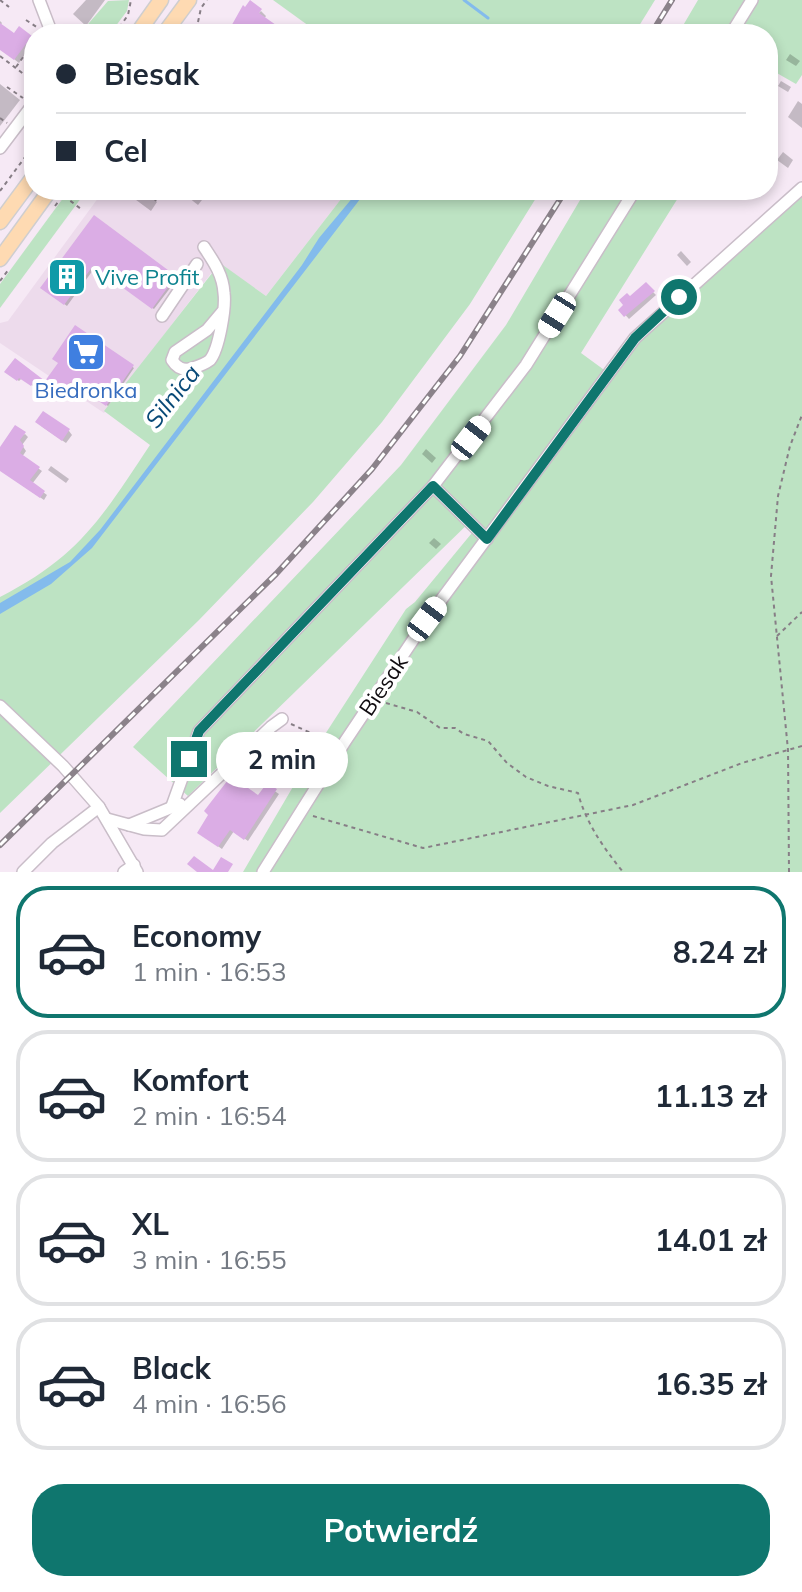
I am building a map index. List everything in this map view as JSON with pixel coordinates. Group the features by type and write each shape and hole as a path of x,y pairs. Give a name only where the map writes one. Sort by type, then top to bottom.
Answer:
{"main road":[{"path":"172,24 189,0"},
{"path":"138,24 159,1"},
{"path":"0,222 24,190"},
{"path":"0,259 50,200"}],"street":[{"path":"39,0 45,24"},
{"path":"737,24 752,0"},
{"path":"159,1 176,18"},
{"path":"0,148 24,109"},
{"name":"Biesak","path":"263,872 427,619 635,338 802,188"},
{"path":"172,806 199,731 433,486 526,365 629,200"},
{"path":"204,247 221,273 225,296 223,311 212,358 187,370 177,367 172,360 175,352 207,330 223,311"},
{"path":"162,316 197,264"},
{"path":"433,486 487,539"},
{"path":"0,706 63,766 99,807 132,870"},
{"path":"107,819 144,829 162,830 280,721"},
{"path":"128,825 172,806 194,802"},
{"path":"23,872 52,843 99,807"}],"path":[{"path":"0,0 9,7"},
{"path":"122,24 128,15 131,0"},
{"path":"198,22 201,8 207,0"},
{"path":"26,20 33,24"},
{"path":"0,56 24,75"},
{"path":"15,68 24,56"},
{"path":"7,87 24,98"},
{"path":"0,118 4,121"},
{"path":"0,191 24,159"},
{"path":"67,200 81,209"},
{"path":"789,872 788,750 771,576 778,496 790,446 802,415"},
{"path":"777,636 802,612"},
{"path":"371,703 377,705 384,702 409,709 440,728 455,728 488,741 507,763 526,777 578,793 583,815 594,828 603,848 623,872"},
{"path":"280,721 325,741 344,743"},
{"path":"300,812 423,848 633,805 742,763 802,746"}],"shaded area":[{"path":"97,200 340,200 266,296 219,263 104,413 0,343 0,323 8,321"}],"green space":[{"path":"129,0 127,11 117,24 88,24 108,1"},
{"path":"273,0 655,0 640,24 306,24"},
{"path":"698,0 802,0 802,75 796,84 778,74 778,24 684,24"},
{"path":"802,193 802,872 268,872 365,718 494,526 258,872 243,872 311,756 406,609 476,528 473,524 475,517 188,796 133,747 401,465 506,325 580,200 677,200 581,353 607,372 638,340"},
{"path":"62,200 80,200 0,308 0,284"},
{"path":"340,200 535,200 470,304 382,422 313,502 199,620 0,813 0,597 50,566 87,533 150,445 104,411 220,263 266,296"}],"water":[{"path":"351,200 359,200 92,548 51,584 0,614 0,603 70,562 100,530 302,265 319,238"}],"building":[{"path":"250,0 262,9 259,13 275,24 232,24 243,5 245,7"},
{"path":"0,23 14,33 19,26 24,30 24,47 14,60 0,50"},
{"path":"94,215 176,276 152,309 93,266 64,305 40,288"},
{"path":"646,282 655,291 624,317 618,310 623,305 619,300 627,293 630,296"},
{"path":"75,325 134,365 106,406 70,382 58,399 34,382 31,386 4,372 15,358 45,381 58,363 52,359"},
{"path":"43,411 70,429 62,441 35,422"},
{"path":"15,425 26,432 20,440 24,446 20,453 40,467 30,480 45,491 40,498 0,471 0,447"},
{"path":"287,743 303,753 294,767 278,757"},
{"path":"231,776 258,795 267,783 277,789 244,840 230,830 218,847 197,833 208,815 204,811"},
{"path":"194,856 213,870 221,857 233,864 228,872 197,872 187,864"}],"waterway":[{"path":"464,0 488,18"}],"railway":[{"path":"657,24 672,0"},
{"path":"0,845 276,574 372,469 460,356 560,200"}],"place":[{"name":"Vive Profit","path":"67,277"},
{"name":"Biedronka","path":"86,352"}],"route":[{"path":"189,759 199,731 433,486 487,539 635,338 679,297"}],"water label":[{"name":"Silnica","path":"172,396"}]}
